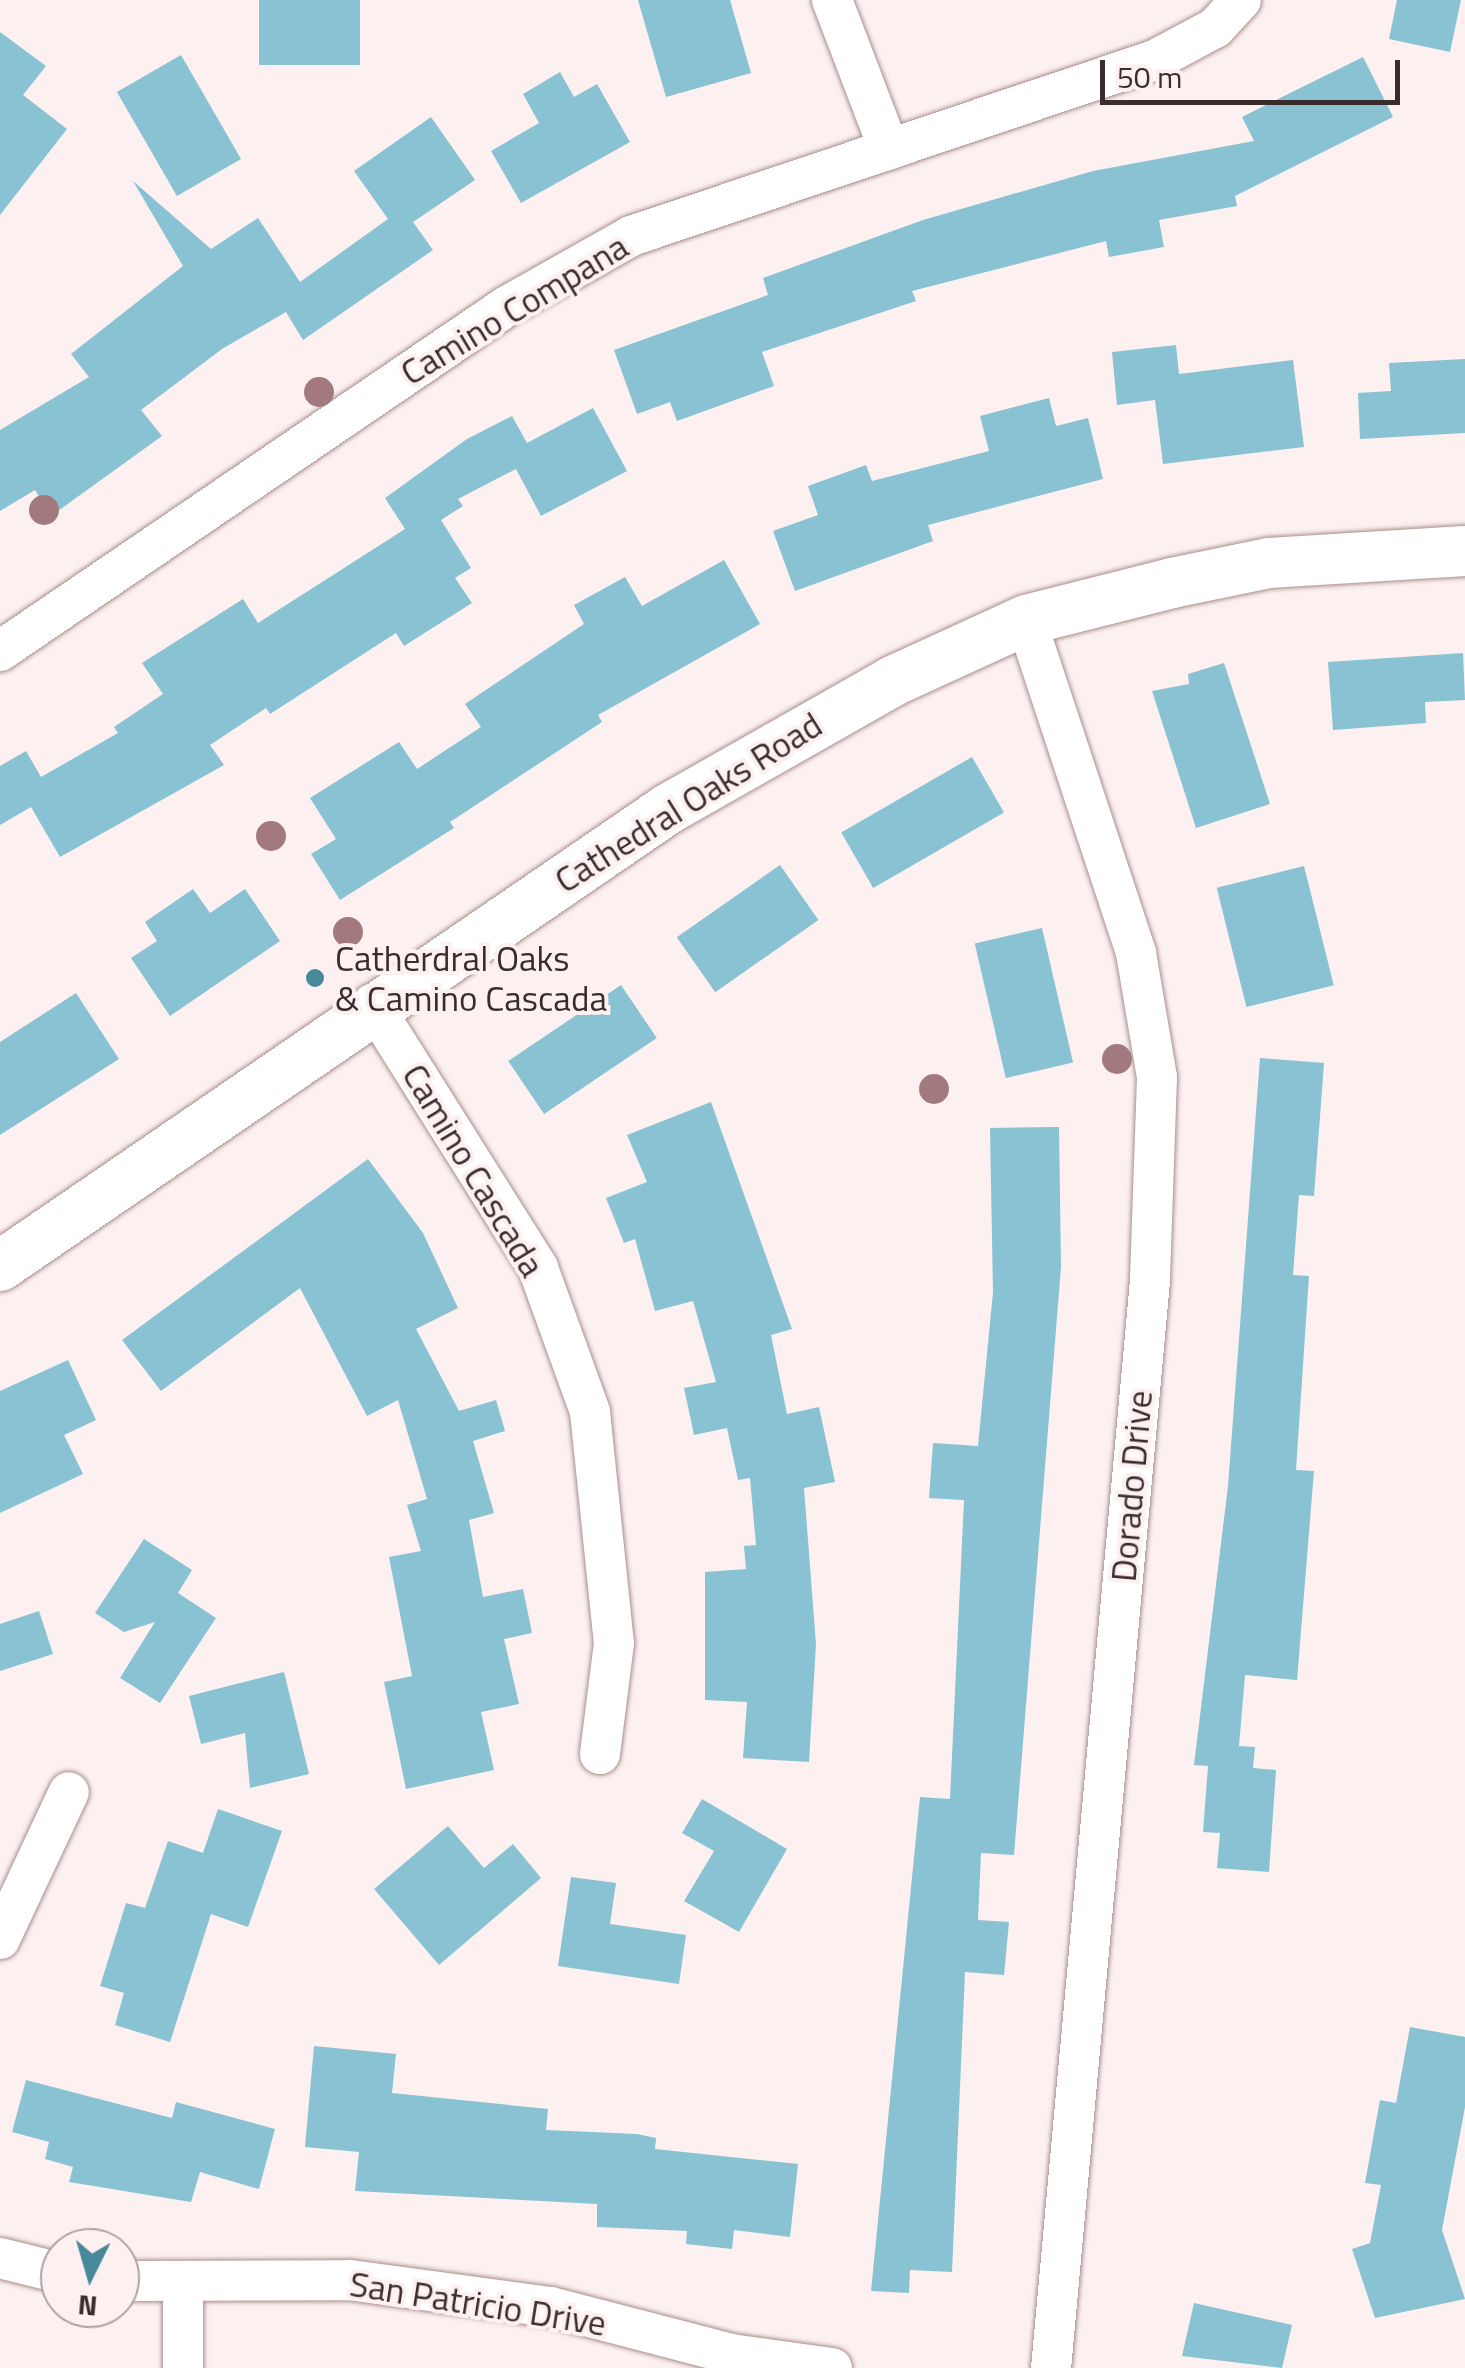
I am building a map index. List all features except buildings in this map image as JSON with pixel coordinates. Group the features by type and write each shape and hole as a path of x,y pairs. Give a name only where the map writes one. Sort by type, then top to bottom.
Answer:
{"main road":[{"name":"Cathedral Oaks Road","path":"0,1266 372,1004 768,747 1026,620 1269,564 1465,551"}],"street":[{"path":"832,0 888,149"},
{"name":"Camino Compana","path":"0,651 507,306 631,236 1155,60 1214,28 1241,0"},
{"name":"Dorado Drive","path":"1026,620 1136,953 1156,1078 1150,1281 1052,2368"},
{"name":"Camino Cascada","path":"372,1004 538,1268 590,1412 614,1643 600,1754"},
{"path":"0,1939 69,1792"},
{"path":"0,2258 40,2267"},
{"name":"San Patricio Drive","path":"140,2282 350,2280 551,2306 731,2354 832,2368"},
{"path":"182,2284 182,2368"}],"place":[{"name":"Catherdral Oaks & Camino Cascada","path":"315,978"}]}
